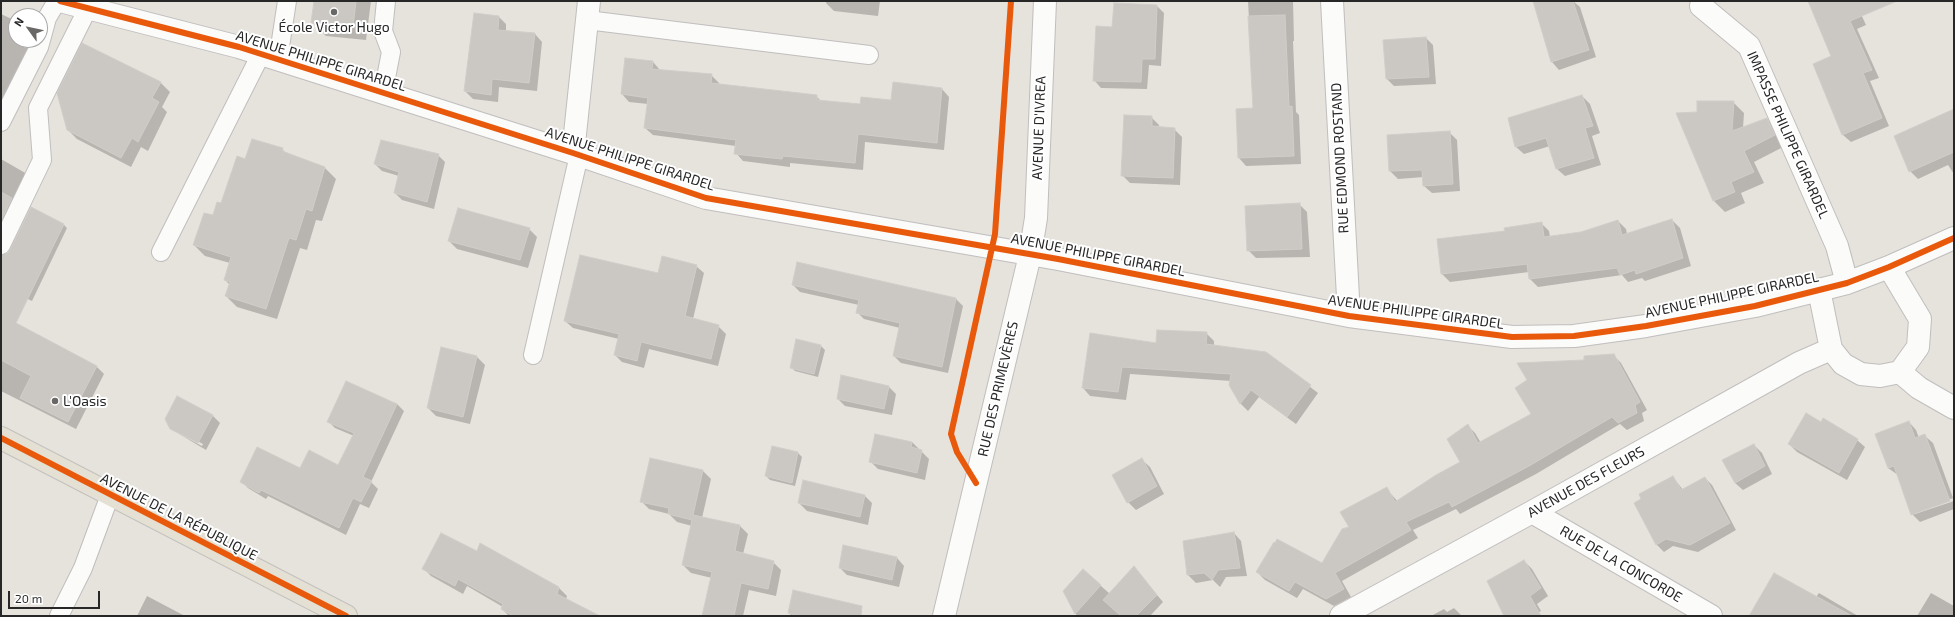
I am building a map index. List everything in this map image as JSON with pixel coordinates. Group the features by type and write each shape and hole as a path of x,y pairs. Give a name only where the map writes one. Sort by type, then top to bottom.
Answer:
{"main road":[{"name":"AVENUE DE LA RÉPUBLIQUE","path":"1,438 344,616"}],"street":[{"name":"AVENUE PHILIPPE GIRARDEL","path":"60,1 270,57 576,154 706,198 1058,259 1348,316 1512,337 1574,336 1646,326 1755,306 1847,283 1889,268 1954,238"},
{"name":"AVENUE D'IVREA","path":"1030,255 1036,218 1045,1"},
{"name":"RUE EDMOND ROSTAND","path":"1332,1 1348,316"},
{"name":"IMPASSE PHILIPPE GIRARDEL","path":"1701,6 1749,46 1837,246 1847,283"},
{"path":"576,154 588,11"},
{"name":"RUE DES PRIMEVÈRES","path":"944,616 1030,255"},
{"path":"1819,290 1831,349 1843,364 1861,374 1880,376 1900,372 1918,347 1920,319 1889,268"},
{"name":"AVENUE DES FLEURS","path":"1341,616 1532,512 1799,363 1831,349"},
{"path":"1900,372 1919,388 1954,408"},
{"name":"RUE DE LA CONCORDE","path":"1532,512 1711,616"}],"lane":[{"path":"1,122 39,47 47,18 57,1"},
{"path":"161,252 270,57 287,1"},
{"path":"383,93 391,52 383,30 386,1"},
{"path":"1,245 44,165 38,108 88,8"},
{"path":"588,11 869,54"},
{"path":"533,355 576,154"},
{"path":"59,616 83,568 110,495"}],"building":[{"name":"École Victor Hugo","path":"314,1 356,1 353,27 311,23"},
{"path":"1533,1 1573,1 1589,50 1551,62"},
{"path":"1808,1 1897,1 1850,21 1872,70 1863,73 1882,118 1842,135 1813,64 1831,56"},
{"path":"1114,3 1157,5 1155,59 1142,59 1141,82 1093,81 1096,26 1112,27"},
{"path":"474,13 499,16 498,30 535,33 529,83 492,79 491,95 464,91"},
{"path":"1285,15 1289,107 1292,106 1294,156 1238,158 1236,109 1253,108 1248,16"},
{"path":"1426,37 1429,77 1386,79 1383,40"},
{"path":"82,43 161,82 152,98 159,102 138,142 132,138 121,158 67,130 57,93"},
{"path":"625,58 653,61 652,69 712,74 711,83 817,95 817,100 860,104 861,97 891,100 893,82 942,88 937,143 858,134 855,163 783,156 782,159 734,154 736,140 644,128 648,98 621,94"},
{"path":"1582,95 1593,126 1585,128 1594,158 1556,169 1546,138 1515,147 1508,118"},
{"path":"1697,101 1734,101 1732,131 1767,118 1775,135 1744,151 1754,172 1731,182 1735,192 1713,201 1676,113 1697,112"},
{"path":"1954,109 1954,152 1909,172 1894,136"},
{"path":"1124,115 1152,116 1152,126 1175,128 1173,178 1121,176"},
{"path":"1450,131 1453,184 1423,186 1422,170 1389,171 1387,135"},
{"path":"252,139 283,148 282,151 325,167 312,211 306,209 296,240 289,238 266,309 225,296 230,282 224,280 231,257 193,245 204,213 213,215 217,202 221,203 237,156 245,159"},
{"path":"381,140 439,154 427,202 394,193 399,172 374,164"},
{"path":"1,192 12,198 1,221"},
{"path":"1300,203 1302,249 1247,251 1245,206"},
{"path":"31,207 64,224 16,323 97,366 68,422 20,398 31,376 1,360 1,255 7,254 10,250"},
{"path":"458,208 530,228 520,260 448,241"},
{"path":"1672,219 1683,258 1636,274 1635,270 1620,275 1617,268 1529,279 1527,264 1441,274 1437,239 1505,231 1504,228 1542,222 1544,237 1581,232 1618,220 1622,235"},
{"path":"580,255 658,273 662,256 697,265 685,316 719,325 711,359 641,342 637,361 614,355 619,334 564,321"},
{"path":"797,262 956,298 942,367 893,356 900,323 856,313 859,300 792,285"},
{"path":"1157,330 1207,332 1206,344 1266,352 1311,385 1287,417 1251,390 1240,404 1229,385 1231,374 1122,367 1118,392 1082,388 1090,333 1156,343"},
{"path":"796,339 821,345 814,374 790,368"},
{"path":"441,347 477,356 463,417 427,408"},
{"path":"1614,354 1640,402 1635,405 1637,413 1618,423 1612,417 1529,466 1452,507 1449,502 1406,522 1411,530 1335,573 1344,589 1326,599 1295,582 1289,591 1256,572 1277,539 1322,563 1342,529 1349,527 1340,512 1387,487 1395,502 1436,475 1460,462 1447,439 1468,424 1478,443 1531,414 1515,388 1527,380 1517,363 1584,360 1584,356"},
{"path":"841,375 889,386 884,409 837,399"},
{"path":"346,381 397,404 363,477 372,481 361,502 353,498 339,528 261,490 259,493 240,482 257,447 300,468 309,450 338,465 354,433 327,422"},
{"path":"177,396 213,415 198,443 170,429 165,419"},
{"path":"1806,413 1821,422 1823,418 1858,439 1839,473 1788,444"},
{"path":"1909,421 1915,438 1925,434 1950,501 1911,515 1894,466 1888,468 1875,434"},
{"path":"875,434 912,442 911,447 922,450 917,473 869,462"},
{"path":"1754,444 1765,466 1735,483 1722,460"},
{"path":"772,446 798,452 792,483 765,476"},
{"path":"650,458 703,470 693,515 740,525 735,551 774,561 768,589 741,583 734,616 702,616 712,572 682,565 692,520 668,514 669,508 640,502"},
{"path":"1142,458 1157,486 1127,503 1112,475"},
{"path":"1673,476 1681,490 1705,477 1730,523 1690,545 1666,539 1656,545 1634,503 1641,499 1639,494"},
{"path":"803,480 865,495 860,517 798,503"},
{"path":"1234,532 1240,568 1218,570 1212,580 1204,573 1187,575 1183,541"},
{"path":"441,533 477,551 480,543 559,587 557,594 600,616 513,616 501,609 503,604 458,579 455,586 422,569"},
{"path":"843,545 897,557 892,580 839,568"},
{"path":"1524,560 1541,588 1530,596 1541,616 1504,616 1487,581"},
{"path":"1134,566 1157,595 1136,616 1121,616 1103,600"},
{"path":"1083,569 1101,585 1075,614 1063,591"},
{"path":"1774,573 1852,616 1749,616"},
{"path":"793,590 862,606 861,616 800,616 788,613"}],"cycle path":[{"path":"60,1 239,47 573,153 706,198 1058,259 1349,316 1512,337 1574,336 1646,326 1755,306 1847,283 1889,267 1954,238"},
{"path":"976,483 957,452 951,434 995,234 1011,1"},
{"path":"1,438 346,616"}],"place":[{"name":"École Victor Hugo","path":"334,12"},
{"name":"L'Oasis","path":"55,401"}]}
